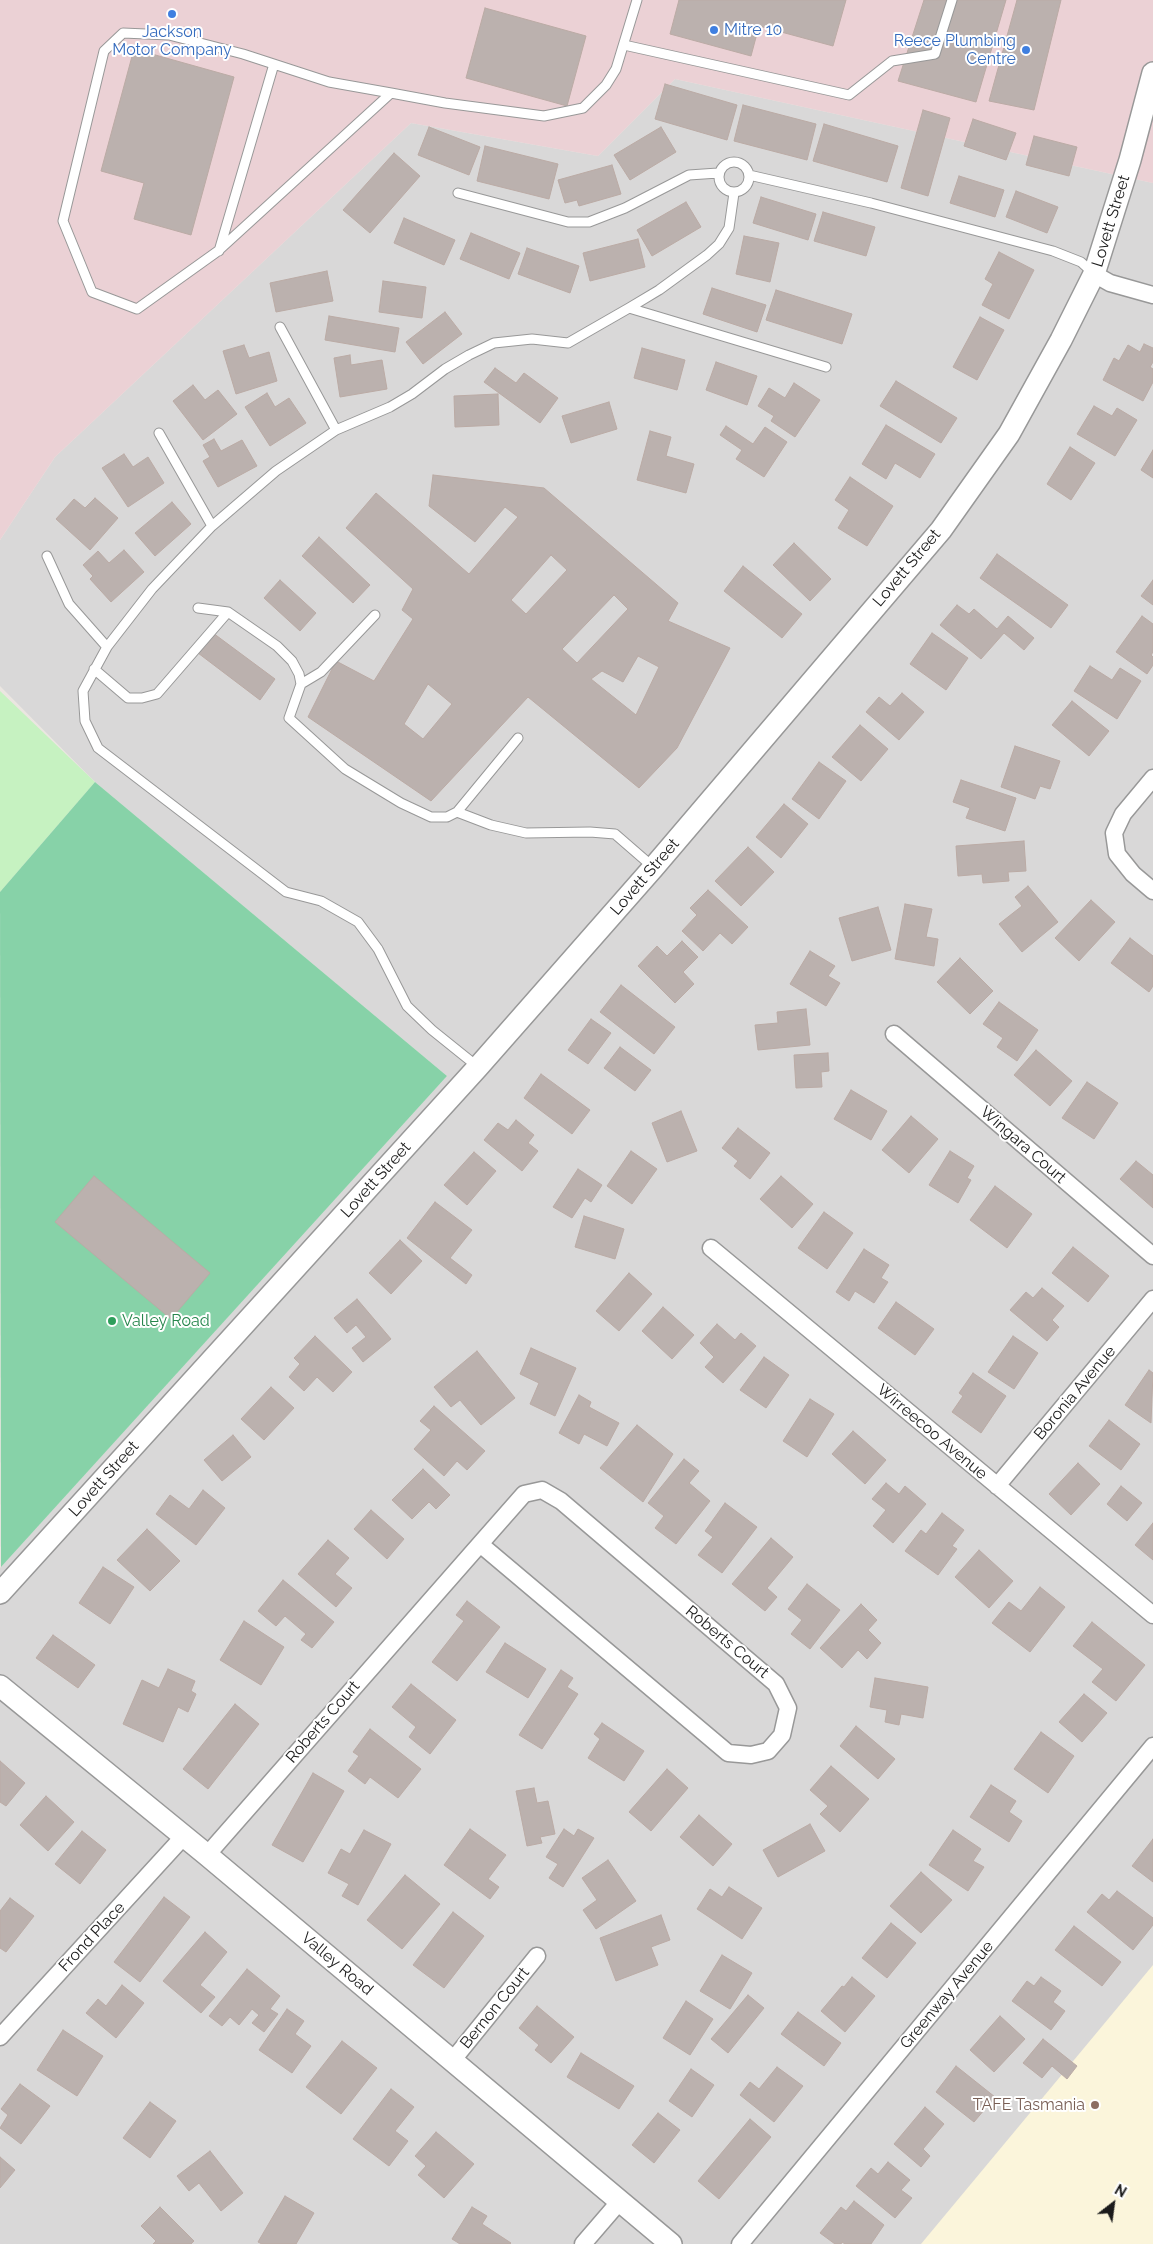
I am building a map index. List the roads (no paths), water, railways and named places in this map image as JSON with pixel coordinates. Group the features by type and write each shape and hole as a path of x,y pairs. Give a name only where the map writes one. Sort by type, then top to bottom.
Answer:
{"street":[{"name":"Lovett Street","path":"0,1593 478,1067 654,868 941,530 1009,434 1061,340 1094,274 1130,160 1153,73"},
{"path":"1094,274 1110,283 1153,295"},
{"path":"1153,778 1123,814 1114,834 1117,854 1133,874 1153,891"},
{"name":"Wingara Court","path":"894,1034 1153,1256"},
{"name":"Wirreecoo Avenue","path":"711,1248 1153,1616"},
{"name":"Boronia Avenue","path":"997,1486 1153,1299"},
{"name":"Roberts Court","path":"207,1855 480,1544 524,1494 542,1490 562,1502 776,1684 788,1708 782,1735 768,1751 751,1755 728,1753 480,1544"},
{"name":"Valley Road","path":"0,1686 207,1855 671,2244"},
{"name":"Greenway Avenue","path":"740,2244 1153,1746"},
{"name":"Frond Place","path":"0,2037 184,1836"},
{"name":"Bernon Court","path":"452,2061 537,1956"},
{"path":"583,2244 620,2201"}],"lane":[{"path":"391,93 218,251 137,309 92,292 63,221 104,51 123,33 168,35 243,54 329,82 465,106 544,116 583,108 606,85 616,69 637,0"},
{"path":"624,45 849,95 892,61 935,54 952,0"},
{"path":"218,251 274,64"},
{"path":"735,161 744,166 749,175 748,184 742,190 734,193 724,190 718,183 718,172 725,164 735,161"},
{"path":"458,192 568,222 589,222 625,208 689,175 718,172"},
{"path":"749,175 871,203 1053,252 1080,262 1094,274"},
{"path":"478,1067 432,1030 408,1006 378,949 358,922 321,901 286,892 98,748 85,721 83,691 107,647 152,589 212,526 276,471 336,430 390,407 412,394 445,369 494,343 532,339 568,343 629,308 667,284 707,255 718,244 729,228 734,193"},
{"path":"629,308 826,366"},
{"path":"280,327 336,430"},
{"path":"159,433 212,526"},
{"path":"47,556 69,604 107,647"},
{"path":"198,608 228,612 277,646 292,661 299,674 301,684 289,718 345,769 401,803 431,817 447,817 457,812 518,738"},
{"path":"94,669 128,698 142,698 157,694 228,612"},
{"path":"301,684 321,672 375,615"},
{"path":"457,812 490,825 526,833 590,832 615,834 654,868"}],"place":[{"name":"Jackson Motor Company","path":"172,14"},
{"name":"Mitre 10","path":"714,30"},
{"name":"Reece Plumbing Centre","path":"1026,50"},
{"name":"Valley Road","path":"112,1321"},
{"name":"TAFE Tasmania","path":"1095,2105"}]}
